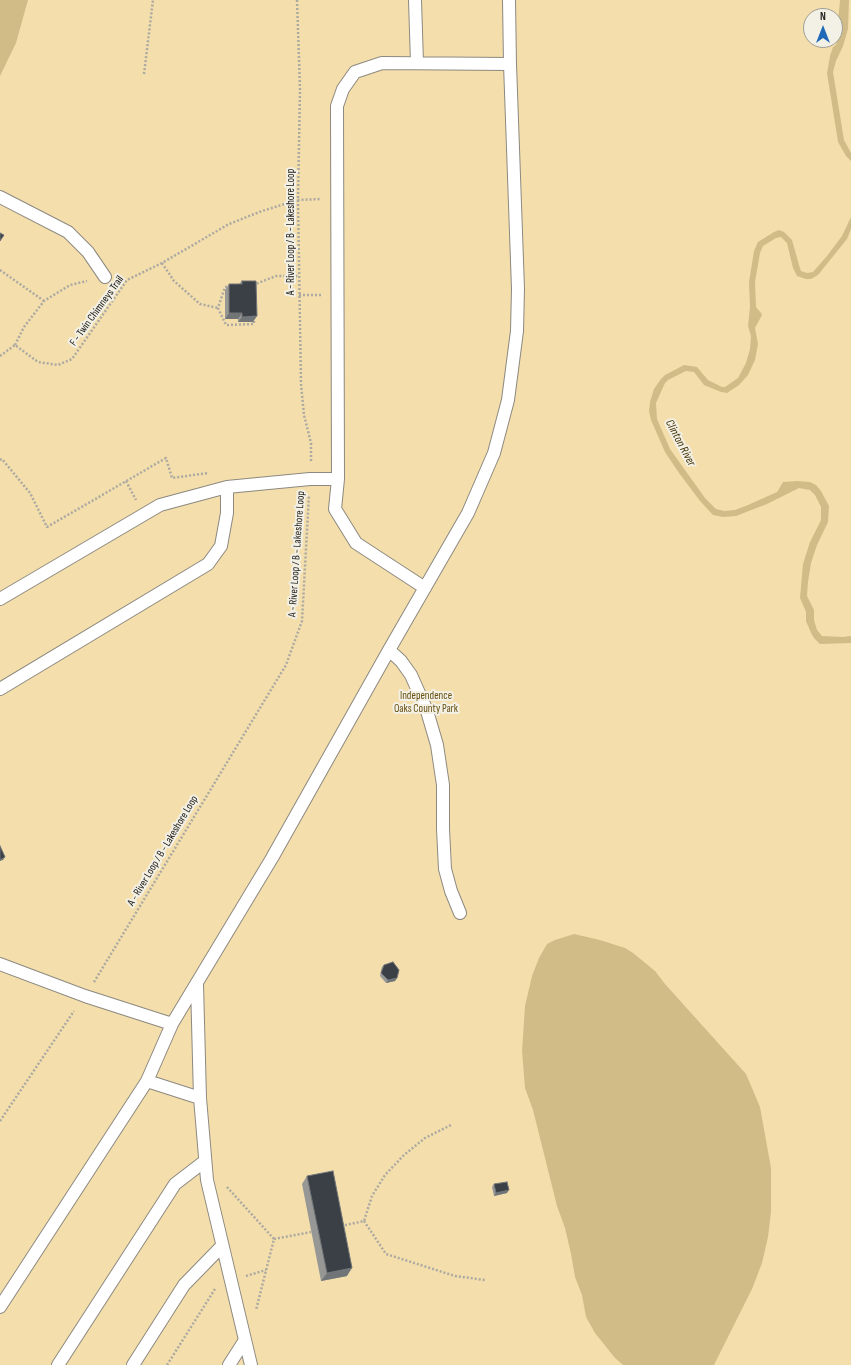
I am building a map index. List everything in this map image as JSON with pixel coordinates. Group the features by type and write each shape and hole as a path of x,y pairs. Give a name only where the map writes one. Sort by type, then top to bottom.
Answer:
{"lane":[{"path":"415,0 417,63"},
{"path":"0,1307 147,1081 172,1024 272,858 468,513 494,452 508,400 517,331 518,289 509,0"},
{"path":"425,588 356,543 335,509 338,479 336,106 343,89 354,72 382,63 510,64"},
{"path":"0,197 68,232 88,252 105,277"},
{"path":"0,599 160,505 227,487 310,479 338,479"},
{"path":"0,689 208,564 221,546 227,513 227,487"},
{"path":"389,650 401,661 412,675 427,711 437,745 443,785 445,869 451,891 460,913"},
{"path":"0,964 85,996 172,1024"},
{"path":"197,983 200,1098 207,1180 251,1365"},
{"path":"147,1081 200,1098"},
{"path":"58,1365 175,1184 205,1161"},
{"path":"133,1365 184,1285 222,1246"},
{"path":"229,1365 245,1340"}],"path":[{"path":"144,74 153,0"},
{"name":"A - River Loop / B - Lakeshore Loop","path":"0,1121 85,996 286,665 302,621 311,443 304,415 301,384 298,200 300,89 297,0"},
{"name":"F - Twin Chimneys Trail","path":"16,345 38,362 58,365 72,359 127,280 229,224 262,211 298,200 336,198"},
{"path":"162,262 174,281 200,304 218,308"},
{"path":"0,270 44,301"},
{"path":"246,286 253,286 276,276 299,276"},
{"path":"0,356 16,345 24,327 44,301 70,285 105,277 127,280"},
{"path":"232,286 225,287 218,308 226,325 254,324 254,316"},
{"path":"0,460 2,459 30,493 47,527 166,458 172,478 215,471"},
{"path":"304,461 311,460"},
{"path":"364,1221 372,1196 385,1175 404,1155 425,1138 451,1125"},
{"path":"224,1183 274,1240"},
{"path":"337,1226 364,1221"},
{"path":"364,1221 386,1254 455,1276 485,1280"},
{"path":"274,1240 311,1232"},
{"path":"256,1312 274,1240"},
{"path":"167,1365 217,1285 266,1270"}],"green space":[{"name":"Independence Oaks County Park","path":"0,0 851,0 851,1365 0,1365"}],"shaded area":[{"path":"0,0 28,0 16,43 0,76"},
{"path":"840,0 849,0 848,29 843,46 843,8 839,8"},
{"path":"833,48 842,48 833,72 844,140 851,153 851,161 846,156 838,142 827,73"},
{"path":"851,217 851,229 847,239 818,275 811,279 797,276 793,268 787,243 781,237 776,238 763,246 760,253 755,282 756,307 762,315 755,328 758,344 755,360 748,375 739,385 727,393 721,392 704,385 694,372 686,371 665,383 656,403 657,419 670,449 705,498 716,509 724,511 735,510 748,505 777,492 783,482 810,482 816,485 821,491 829,506 828,522 817,545 811,563 807,596 814,610 814,620 817,630 822,636 851,636 851,643 820,644 811,633 806,621 806,612 800,598 803,564 810,542 821,520 821,507 815,495 810,490 799,488 767,504 736,516 723,517 713,515 700,501 665,452 651,420 649,411 654,389 661,379 665,375 684,365 697,367 708,380 722,387 725,387 738,378 746,363 750,349 751,336 748,326 750,307 749,282 754,251 758,242 779,230 784,232 792,240 801,271 807,273 813,272 842,236"},
{"path":"574,934 625,948 655,971 746,1074 760,1107 771,1168 771,1212 768,1237 762,1263 752,1289 714,1365 623,1365 615,1358 595,1333 586,1317 582,1295 575,1277 565,1228 557,1206 533,1110 525,1088 522,1051 525,1006 532,976 539,958 547,944"}],"building":[{"path":"0,233 4,235 0,241"},
{"path":"242,281 256,281 257,316 242,317 242,313 229,313 229,284 242,284"},
{"path":"0,846 5,857 0,860"},
{"path":"393,962 399,970 397,978 388,980 381,973 384,965"},
{"path":"333,1171 352,1268 327,1273 307,1176"},
{"path":"507,1182 509,1190 496,1193 494,1184"}],"water label":[{"name":"Clinton River","path":"680,443"}]}
